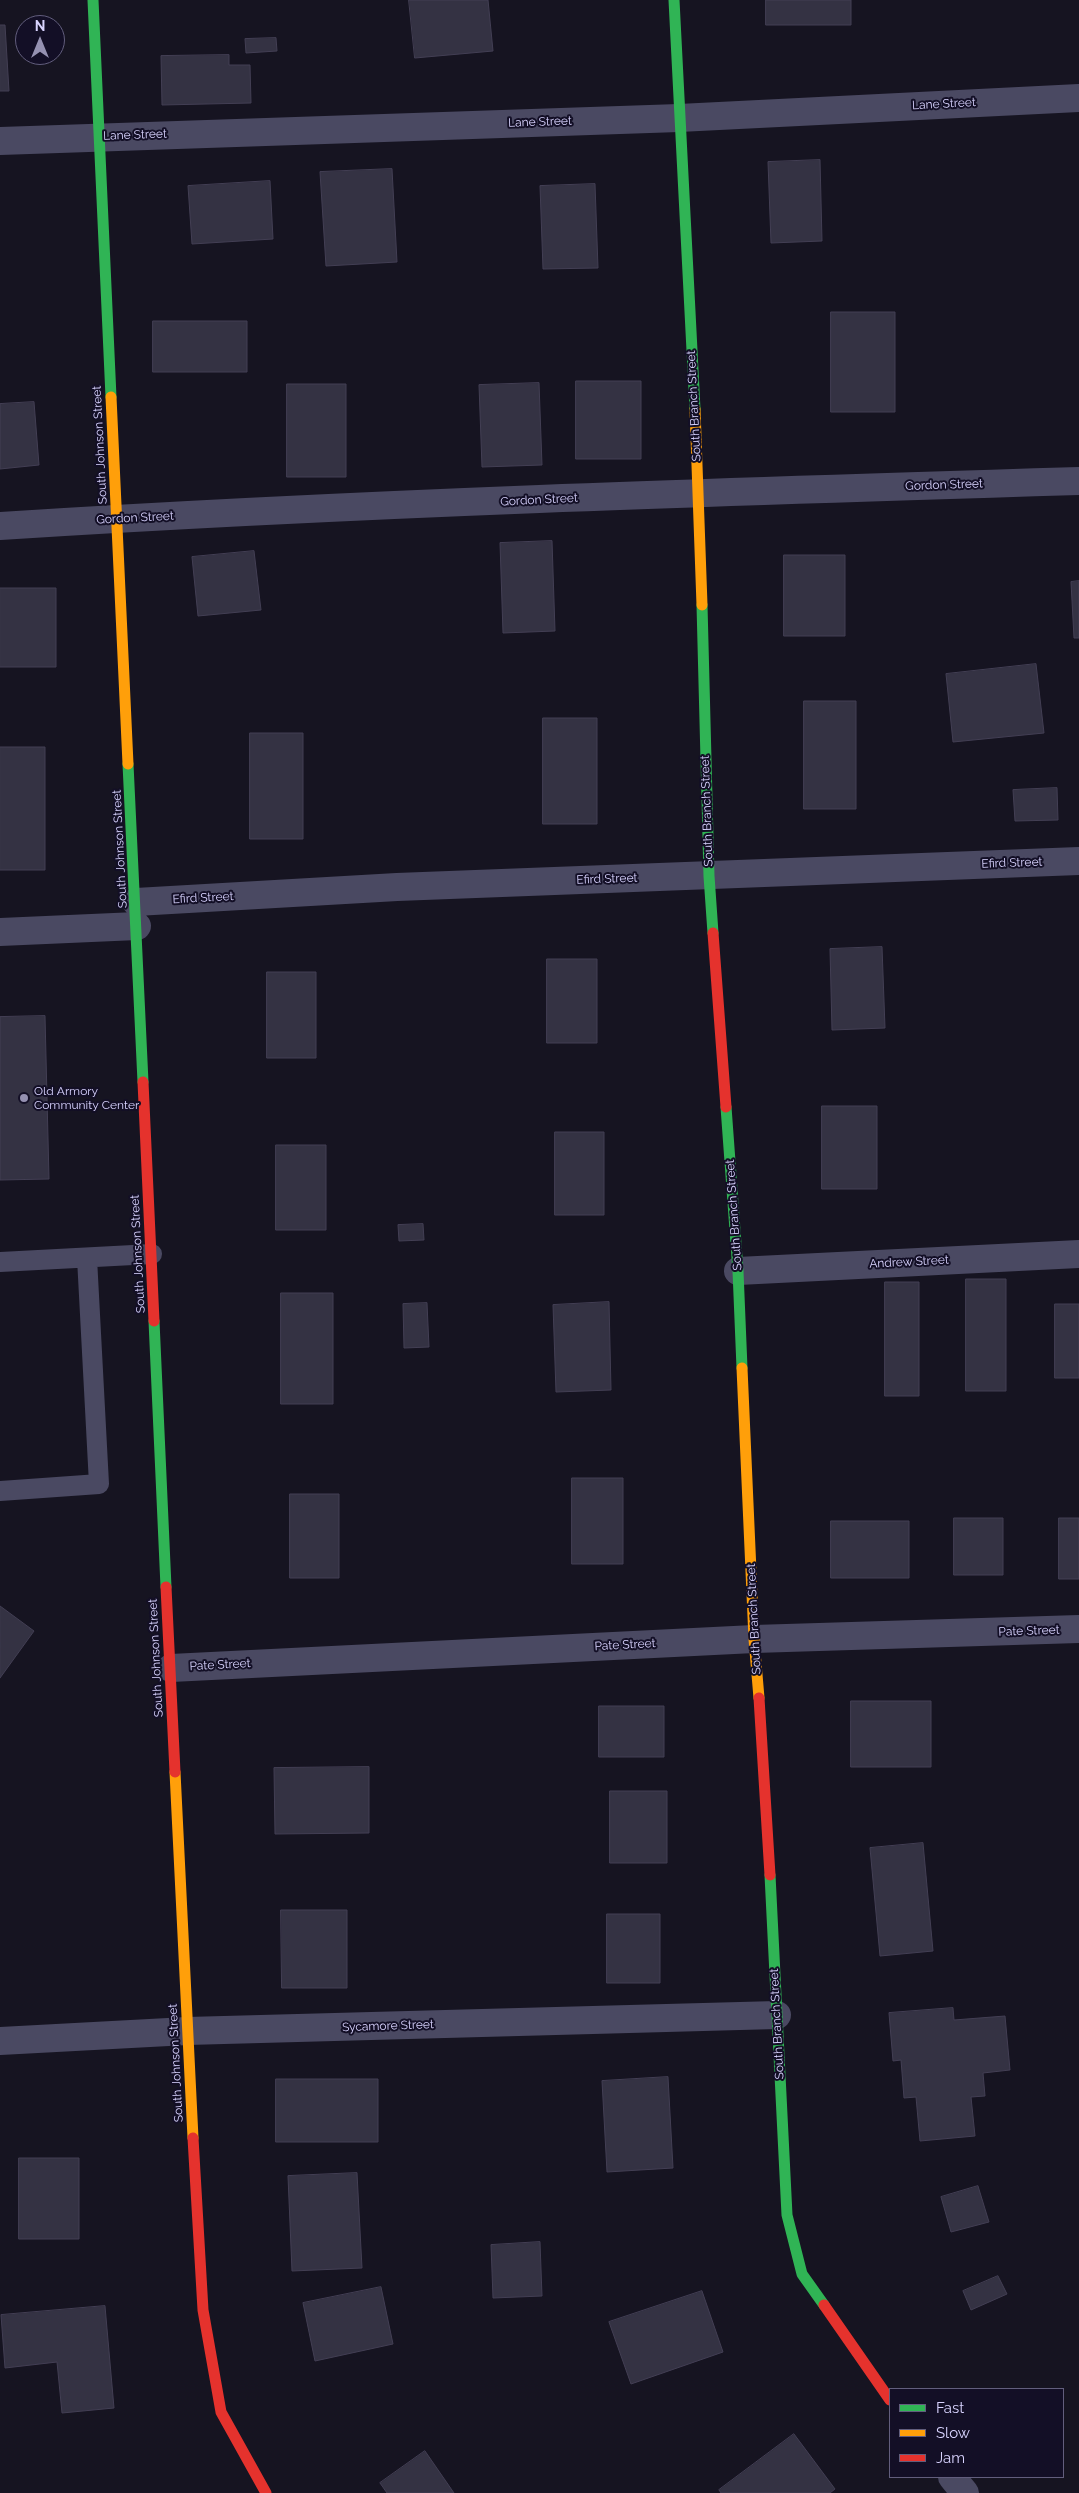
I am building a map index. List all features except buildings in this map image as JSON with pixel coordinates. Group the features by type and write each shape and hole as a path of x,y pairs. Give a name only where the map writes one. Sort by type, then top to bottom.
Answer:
{"street":[{"name":"South Johnson Street","path":"93,0 137,914 187,2031 203,2310 220,2412 266,2493"},
{"name":"South Branch Street","path":"674,0 699,493 709,876 738,1271 754,1639 764,1763 787,2215 802,2274 889,2399"},
{"name":"Lane Street","path":"0,141 99,136 679,118 1079,98"},
{"name":"Gordon Street","path":"0,526 117,518 699,493 1079,482"},
{"name":"Efird Street","path":"0,932 137,914 397,887 1079,861"},
{"name":"Andrew Street","path":"738,1271 1079,1254"},
{"name":"Pate Street","path":"170,1668 754,1639 1079,1629"},
{"name":"Sycamore Street","path":"0,2041 187,2031 777,2015"},
{"path":"953,2478 964,2493"}],"lane":[{"path":"0,1262 152,1254"},
{"path":"0,1491 99,1484 87,1258"}],"traffic: fast":[{"path":"93,0 111,397"},
{"path":"674,0 695,409"},
{"path":"702,605 709,876 713,933"},
{"path":"128,764 143,1082"},
{"path":"726,1107 738,1271 742,1368"},
{"path":"154,1321 166,1587"},
{"path":"770,1875 787,2215 802,2274 824,2305"}],"traffic: slow":[{"path":"111,397 128,764"},
{"path":"695,409 702,605"},
{"path":"742,1368 754,1639 759,1698"},
{"path":"175,1772 193,2138"}],"traffic: jam":[{"path":"713,933 726,1107"},
{"path":"143,1082 154,1321"},
{"path":"166,1587 175,1772"},
{"path":"759,1698 770,1875"},
{"path":"193,2138 203,2310 221,2412 266,2493"},
{"path":"824,2305 889,2399"}],"place":[{"name":"Old Armory Community Center","path":"24,1098"}]}
